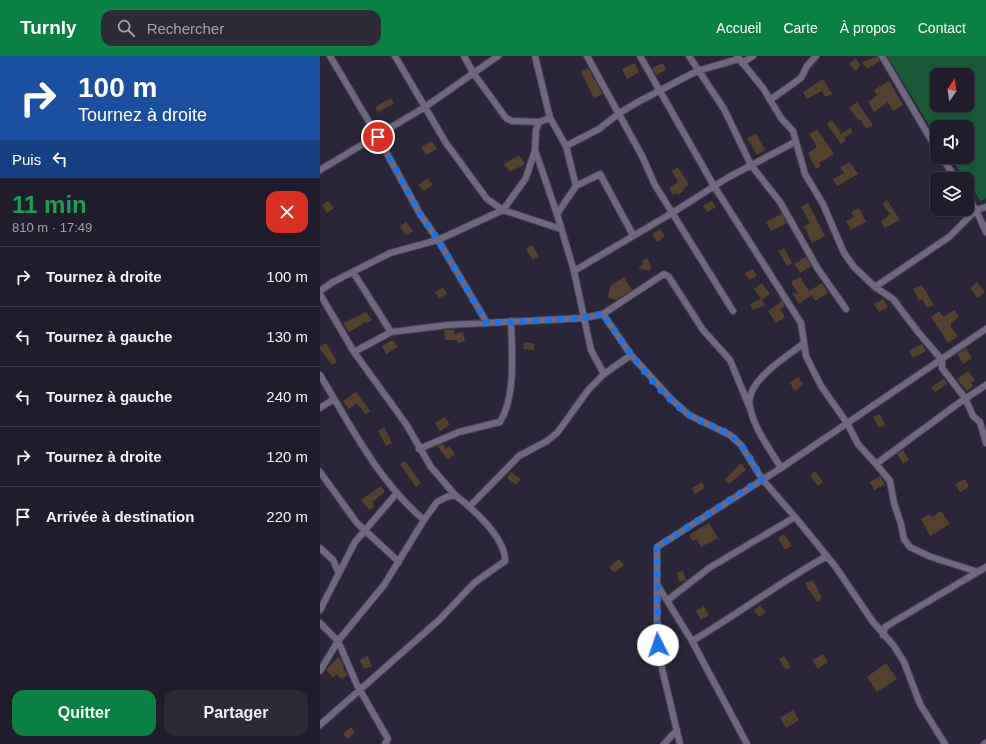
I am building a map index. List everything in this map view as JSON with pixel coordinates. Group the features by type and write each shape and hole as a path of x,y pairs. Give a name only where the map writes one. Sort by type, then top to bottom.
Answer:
{"street":[{"path":"330,56 378,137 420,214 438,240 487,323"},
{"path":"395,56 425,107 467,172 487,199 502,210 561,229"},
{"path":"464,56 474,74 506,118 512,121 539,122 550,118"},
{"path":"320,170 378,137 425,107 498,56"},
{"path":"535,56 550,118 566,146 576,186"},
{"path":"587,56 672,213 733,311"},
{"path":"640,56 714,186 802,323 803,344 812,370 847,423 858,444 890,482 894,504 902,524 904,539 910,546 931,557 978,572"},
{"path":"689,56 724,109 751,165 780,202 818,269 846,309"},
{"path":"566,146 599,129 618,114 698,71 753,56"},
{"path":"770,100 801,78 807,66 816,56"},
{"path":"882,56 930,138"},
{"path":"739,59 763,88 781,118 792,131 805,174 823,204 844,252 854,266 875,287 897,304 942,360 942,368 965,398 973,416 980,422 986,443"},
{"path":"320,725 439,620 474,583 505,560 505,555 498,540 470,506 455,496 431,467 392,403 354,352 320,292 353,272 390,253 438,240 502,210 526,178 535,150 536,130 539,122"},
{"path":"574,271 672,213 714,186 795,142"},
{"path":"535,150 557,214 574,271 590,350 604,374"},
{"path":"557,214 576,186 600,174 633,236"},
{"path":"974,207 986,232"},
{"path":"875,287 948,237 964,224 976,210 986,207"},
{"path":"353,272 391,332"},
{"path":"354,352 391,332 448,324 584,318 603,314 664,274 669,277 703,330 730,360 756,424 781,468"},
{"path":"603,314 631,355 671,399 689,415 730,435 741,445 762,479 827,556 873,622 894,646 904,662 920,704 946,744"},
{"path":"419,449 459,432 500,422 508,406 512,358 511,321"},
{"path":"680,744 660,660 657,630 657,547 781,468 986,329"},
{"path":"749,406 751,394 758,381 769,370 803,344"},
{"path":"470,506 519,456 548,441 557,433 589,389 604,374 631,355"},
{"path":"320,375 396,494 424,520"},
{"path":"876,464 887,454 965,398 986,385"},
{"path":"320,408 334,399"},
{"path":"320,472 364,530 399,562"},
{"path":"320,610 355,542 396,494"},
{"path":"320,671 338,641 369,605 399,562 424,520 437,502 447,496 455,496"},
{"path":"668,600 710,568 795,517"},
{"path":"320,548 333,560 339,573"},
{"path":"692,641 721,624 769,591 827,556"},
{"path":"883,635 885,627 986,567"},
{"path":"658,586 692,641 747,744"},
{"path":"320,622 338,641 361,690 388,739 385,744"},
{"path":"873,622 885,627"},
{"path":"664,744 677,730"}],"green space":[{"path":"887,56 986,56 986,198 981,201 974,191 974,172 961,172 955,164 974,164 974,120 930,120 930,127"}],"building":[{"path":"878,56 880,61 867,69 862,62"},
{"path":"856,58 860,66 855,71 849,64"},
{"path":"635,63 639,72 627,79 622,69"},
{"path":"663,63 666,70 656,75 652,68"},
{"path":"588,68 603,94 594,98 581,72"},
{"path":"823,79 832,94 825,97 822,91 807,99 803,92"},
{"path":"889,81 903,105 893,111 888,102 874,112 868,102 877,95 874,90"},
{"path":"391,98 394,104 378,112 375,107"},
{"path":"857,102 873,125 866,129 860,119 859,121 849,108"},
{"path":"830,120 835,124 841,134 850,128 853,132 844,138 846,141 841,144 827,124"},
{"path":"817,129 834,154 819,163 821,166 816,169 808,153 817,147 809,134"},
{"path":"756,134 765,150 757,155 747,138"},
{"path":"432,141 437,149 426,155 421,147"},
{"path":"519,155 525,164 510,172 504,164"},
{"path":"850,162 858,174 837,186 833,179 844,173 840,167"},
{"path":"678,167 689,185 678,195 677,193 673,195 669,188 678,182 672,171"},
{"path":"428,178 433,185 423,191 418,185"},
{"path":"887,200 900,220 885,228 881,222 890,214 882,204"},
{"path":"328,201 334,208 327,213 322,205"},
{"path":"712,201 716,207 707,212 703,206"},
{"path":"808,203 825,236 812,243 804,226 810,223 801,207"},
{"path":"859,208 866,222 851,230 846,221 854,217 851,212"},
{"path":"782,214 787,223 771,231 766,222"},
{"path":"406,222 413,231 406,235 400,227"},
{"path":"660,229 665,236 657,242 652,234"},
{"path":"532,245 539,256 533,260 526,249"},
{"path":"784,248 792,263 787,266 778,251"},
{"path":"806,257 811,266 800,273 794,264"},
{"path":"647,258 651,266 650,271 638,268 643,264 642,261"},
{"path":"753,269 757,276 749,280 745,273"},
{"path":"624,277 632,290 616,300 608,298 610,286"},
{"path":"800,277 809,291 822,283 828,293 815,301 812,295 799,304 792,293 798,294 791,282"},
{"path":"977,282 985,292 977,298 970,288"},
{"path":"762,283 770,294 762,300 765,305 753,310 750,304 761,299 754,289"},
{"path":"922,285 934,305 927,308 922,299 919,301 913,289"},
{"path":"443,287 447,294 439,298 435,292"},
{"path":"883,299 888,307 879,312 874,304"},
{"path":"782,301 785,306 780,309 785,317 776,323 768,311"},
{"path":"955,310 959,317 951,323 951,327 958,336 948,343 931,317 939,311 943,317"},
{"path":"366,312 372,320 349,332 343,323"},
{"path":"444,330 454,330 454,334 463,332 465,341 457,343 457,340 445,340"},
{"path":"393,340 398,347 386,354 382,346"},
{"path":"524,342 535,344 534,350 523,349"},
{"path":"326,343 337,362 332,365 320,349 320,347"},
{"path":"922,344 926,351 913,358 909,351"},
{"path":"966,348 972,358 963,364 957,354"},
{"path":"968,371 975,380 971,383 973,386 967,391 957,379"},
{"path":"798,377 803,384 795,391 790,383"},
{"path":"944,379 947,384 935,392 931,387"},
{"path":"356,392 370,411 366,415 357,403 349,409 343,401"},
{"path":"880,414 885,425 879,428 873,417"},
{"path":"445,417 450,425 440,431 435,423"},
{"path":"384,427 392,443 386,446 378,431"},
{"path":"443,444 446,449 449,446 455,454 448,460 437,446"},
{"path":"903,450 909,460 903,464 897,454"},
{"path":"405,461 421,483 416,487 400,464"},
{"path":"741,463 746,470 729,484 725,479"},
{"path":"815,471 823,482 818,486 810,475"},
{"path":"511,472 521,479 516,485 507,478"},
{"path":"880,476 885,484 874,490 870,482"},
{"path":"965,479 969,487 960,492 955,484"},
{"path":"702,482 705,488 695,494 692,488"},
{"path":"381,486 385,492 372,502 375,506 369,510 361,500"},
{"path":"941,511 950,524 930,536 921,519 930,514 932,517"},
{"path":"709,523 718,538 701,547 697,539 693,541 689,535"},
{"path":"784,534 792,546 785,550 778,538"},
{"path":"619,559 624,565 614,573 609,567"},
{"path":"683,571 686,580 679,582 677,572"},
{"path":"813,580 822,598 817,602 808,590 805,583"},
{"path":"760,605 766,612 759,617 754,610"},
{"path":"704,606 709,615 701,620 696,611"},
{"path":"823,654 828,662 818,669 812,660"},
{"path":"368,656 372,666 364,669 360,660"},
{"path":"784,656 791,667 786,670 779,659"},
{"path":"338,657 342,661 343,668 348,675 341,679 337,674 333,678 326,670"},
{"path":"886,663 897,679 877,692 867,677"},
{"path":"793,710 799,720 786,728 780,718"},
{"path":"351,727 355,732 348,739 343,734"}],"route":[{"path":"378,137 420,214 438,240 487,323 584,318 603,314 631,355 671,399 689,415 730,435 741,445 762,479 657,547 658,645"}]}
